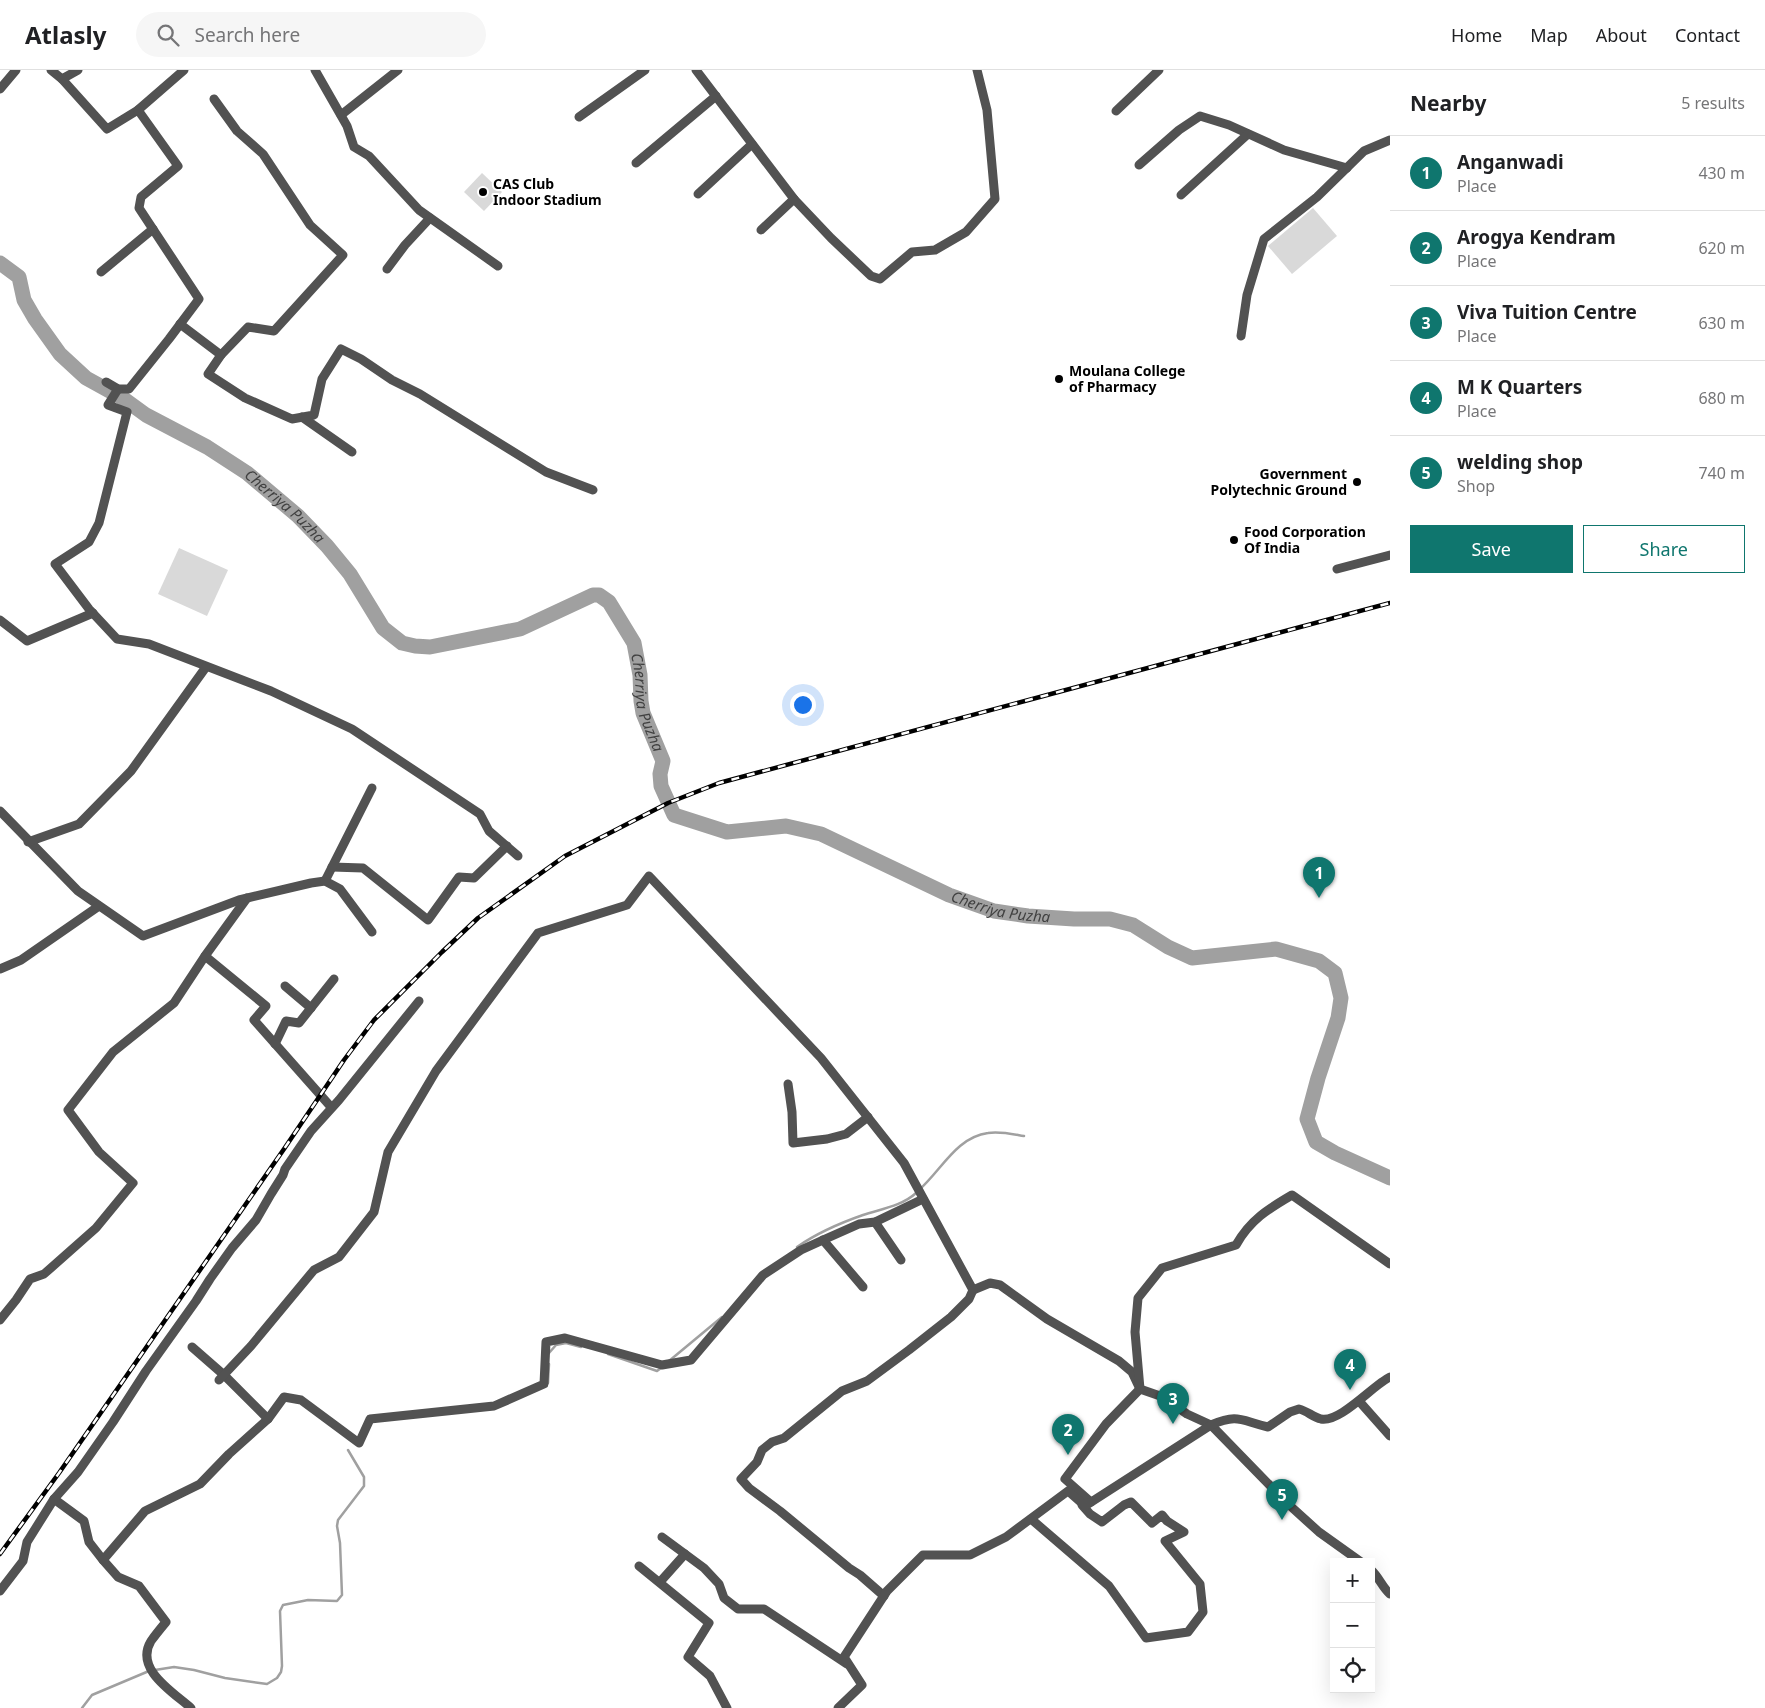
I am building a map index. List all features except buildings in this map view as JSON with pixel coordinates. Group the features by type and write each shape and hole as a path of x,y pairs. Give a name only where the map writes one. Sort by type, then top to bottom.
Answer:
{"street":[{"path":"0,89 16,70"},
{"path":"51,70 62,79 107,129 138,110 184,70"},
{"path":"62,79 78,70"},
{"path":"314,70 347,126 354,147 369,156 419,210 498,266"},
{"path":"341,115 398,70"},
{"path":"579,117 645,70"},
{"path":"696,70 794,199 871,276 880,279 912,252 934,250 966,232 995,199 987,110 977,70"},
{"path":"1116,111 1159,70"},
{"path":"636,163 716,96"},
{"path":"214,99 237,131 264,154 310,225 343,255 274,331 248,328 221,355 208,374 245,398 292,419 314,415 322,379 341,349 361,359 392,380 420,394 546,472 593,490"},
{"path":"106,382 118,389 129,389 199,299 139,208 141,197 178,166 138,110"},
{"path":"1139,165 1179,130 1200,116 1214,119 1284,150 1347,168"},
{"path":"1181,195 1248,134"},
{"path":"1241,336 1247,295 1264,239 1317,197 1364,151 1390,140"},
{"path":"698,194 752,144"},
{"path":"762,230 794,199"},
{"path":"387,270 405,245 430,218"},
{"path":"102,272 153,229"},
{"path":"180,324 221,355"},
{"path":"118,389 108,404 128,412 100,523 89,542 55,564 93,613 117,640 149,644 271,691 352,729 480,814 489,832 518,856"},
{"path":"302,417 352,452"},
{"path":"1337,569 1390,555"},
{"path":"0,620 27,641 93,613"},
{"path":"28,842 80,824 131,772 206,667"},
{"path":"325,881 372,788"},
{"path":"0,811 28,842 78,891 143,936 247,898 311,882 325,881 340,889 372,932"},
{"path":"332,867 363,868 428,920 459,878 474,878 507,846"},
{"path":"222,1378 314,1270 339,1257 374,1212 388,1152 436,1071 538,933 627,905 649,876 821,1058 904,1162 972,1290 969,1299 951,1317 910,1350 867,1381 842,1391 784,1438 772,1442 762,1450 757,1462 741,1479 749,1488 884,1596"},
{"path":"0,1320 30,1279 44,1274 96,1228 133,1182 99,1152 68,1110 113,1052 174,1003 247,898"},
{"path":"0,969 21,960 99,906"},
{"path":"205,956 266,1006 254,1020 331,1107"},
{"path":"275,1044 286,1021 299,1023 334,979"},
{"path":"285,986 311,1008"},
{"path":"0,1591 23,1561 27,1542 54,1499 78,1472 210,1278 256,1220 284,1175 285,1169 311,1131 339,1100 419,1001"},
{"path":"788,1084 792,1112 793,1143 827,1139 846,1134 868,1117"},
{"path":"1031,1519 1109,1586 1146,1638 1188,1632 1203,1612 1200,1584 1165,1541 1184,1532 1167,1521 1162,1515 1152,1522 1131,1502 1124,1504 1102,1522 1090,1514 1087,1504 1065,1479 1106,1424 1140,1389 1135,1332 1138,1298 1162,1268 1236,1245 1245,1230 1268,1209 1292,1194 1390,1264"},
{"path":"104,1560 145,1511 200,1484 229,1454 268,1419 284,1397 301,1400 359,1443 370,1419 494,1406 544,1384 546,1342 565,1338 662,1365 691,1360 763,1275 801,1250 859,1224 875,1222 924,1199"},
{"path":"875,1222 901,1260"},
{"path":"823,1240 863,1287"},
{"path":"972,1290 990,1283 1000,1285 1047,1319 1119,1360 1132,1372 1140,1389 1163,1397 1187,1414 1211,1424 1287,1503 1319,1532 1355,1558"},
{"path":"192,1347 222,1378 268,1419"},
{"path":"1087,1504 1211,1424 1229,1418 1239,1418 1268,1427 1290,1412 1299,1409 1327,1419 1359,1401 1375,1386 1390,1377"},
{"path":"1359,1401 1390,1436"},
{"path":"838,1708 862,1685 844,1657 884,1596 923,1555 970,1555 1006,1536 1068,1491 1087,1504"},
{"path":"54,1499 84,1521 90,1542 104,1560 118,1576 139,1586 166,1622 150,1642 146,1657 151,1673 191,1708"},
{"path":"662,1537 704,1568 720,1584 724,1598 738,1608 764,1609 849,1665"},
{"path":"660,1582 685,1554"},
{"path":"639,1566 709,1623 688,1657 710,1676 727,1708"},
{"path":"1375,1574 1379,1577 1385,1590 1390,1594"}],"shaded area":[{"name":"CAS Club Indoor Stadium","path":"482,173 502,192 484,211 464,192"},
{"path":"1313,208 1337,236 1292,274 1268,246"},
{"path":"179,548 228,570 207,616 158,594"}],"waterway":[{"name":"Cherriya Puzha","path":"0,263 19,277 24,300 60,354 86,378 124,399 146,415 207,447 247,473 298,516 327,546 350,574 383,628 402,643 430,647 520,629 593,595 599,595 609,602 634,643 640,675 643,713 663,761 660,774 661,786 674,815 727,832 786,826 821,834 949,895 994,911 1028,916 1110,919 1133,925 1168,947 1192,958 1276,949 1319,961 1335,973 1341,998 1338,1018 1318,1078 1307,1119 1316,1142 1335,1153 1390,1178"},
{"path":"920,1189 951,1155 967,1141 992,1132 1024,1136"},
{"path":"797,1247 846,1221 898,1204 916,1193"},
{"path":"669,1361 722,1317"},
{"path":"549,1353 556,1345 566,1343 581,1347"},
{"path":"608,1354 657,1371 661,1368"},
{"path":"548,1383 549,1364"},
{"path":"155,1670 174,1667 225,1678 267,1684 277,1678 282,1666 280,1611 283,1605 308,1600 337,1601 342,1595 338,1520 364,1486 364,1477 348,1450"},
{"path":"82,1708 92,1695 149,1671"}],"railway":[{"path":"0,1554 59,1473 344,1060 374,1020 478,918 565,856 668,803 719,783 1390,603"}],"place":[{"name":"CAS Club Indoor Stadium","path":"483,192"},
{"name":"Moulana College of Pharmacy","path":"1059,379"},
{"name":"Government Polytechnic Ground","path":"1357,482"},
{"name":"Food Corporation Of India","path":"1234,540"},
{"name":"Anganwadi","path":"1319,898"},
{"name":"M K Quarters","path":"1350,1390"},
{"name":"Viva Tuition Centre","path":"1173,1424"},
{"name":"Arogya Kendram","path":"1068,1455"},
{"name":"welding shop","path":"1282,1520"}]}
